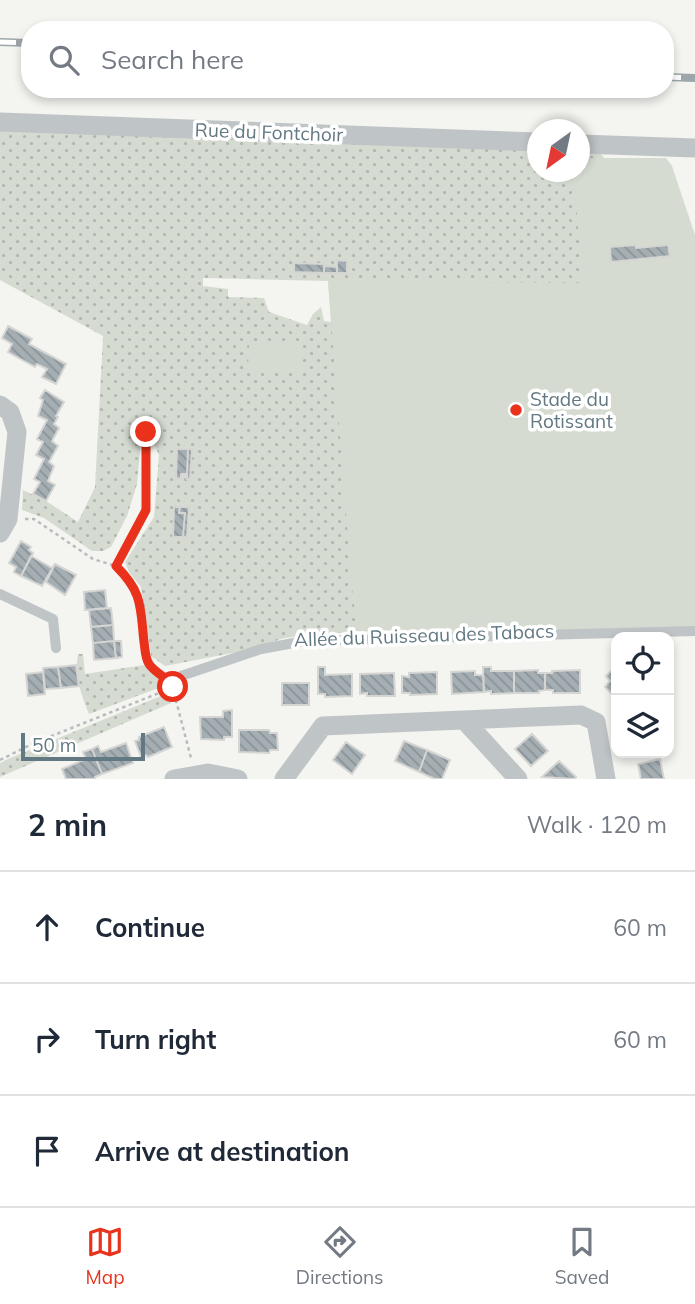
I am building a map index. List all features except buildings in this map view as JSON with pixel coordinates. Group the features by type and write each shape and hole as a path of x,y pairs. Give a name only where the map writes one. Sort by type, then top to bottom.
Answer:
{"street":[{"name":"Rue du Fontchoir","path":"0,122 527,142"},
{"path":"590,144 695,148"},
{"path":"0,405 10,412 18,432 4,526"},
{"path":"284,779 323,726 580,715 596,722 606,779"},
{"path":"465,721 518,779"},
{"path":"174,779 208,773 238,779"}],"lane":[{"path":"0,594 53,619 56,648"},
{"path":"171,684 261,649 305,641 695,631"}],"path":[{"path":"116,566 146,510 146,432"},
{"path":"4,526 34,519 93,559 116,566 131,582 139,597 149,664 171,684 195,775"},
{"path":"0,760 171,684"}],"shaded area":[{"path":"0,127 527,148 527,182 590,182 590,149 597,149 605,159 695,393 519,632 357,631 284,638 248,650 165,666 151,656 141,587 125,562 154,517 159,455 154,444 154,433 149,429 142,431 137,484 127,516 111,547 103,551 92,551 44,518 22,510 23,490 78,522 95,487 103,336 0,280","holes":["203,278 328,281 331,322 324,321 321,307 307,325 269,312 264,298 228,297 228,289 203,286"]},
{"name":"Stade du Rotissant","path":"590,158 666,158 672,166 695,235 695,627 484,633 357,631 328,281 582,283 575,182 590,182"},
{"path":"254,341 299,342 302,346 301,371 252,372 248,368 249,345"},
{"path":"78,654 83,654 85,674 144,665 160,676 161,687 89,714 78,677"},
{"path":"168,693 171,703 0,777 0,763 8,759"}],"railway":[{"path":"0,42 21,43"},
{"path":"674,77 695,78"}],"place":[{"name":"Stade du Rotissant","path":"516,410"}],"route":[{"path":"146,432 146,510 116,566 131,582 139,597 149,664 169,680 173,687"}]}
